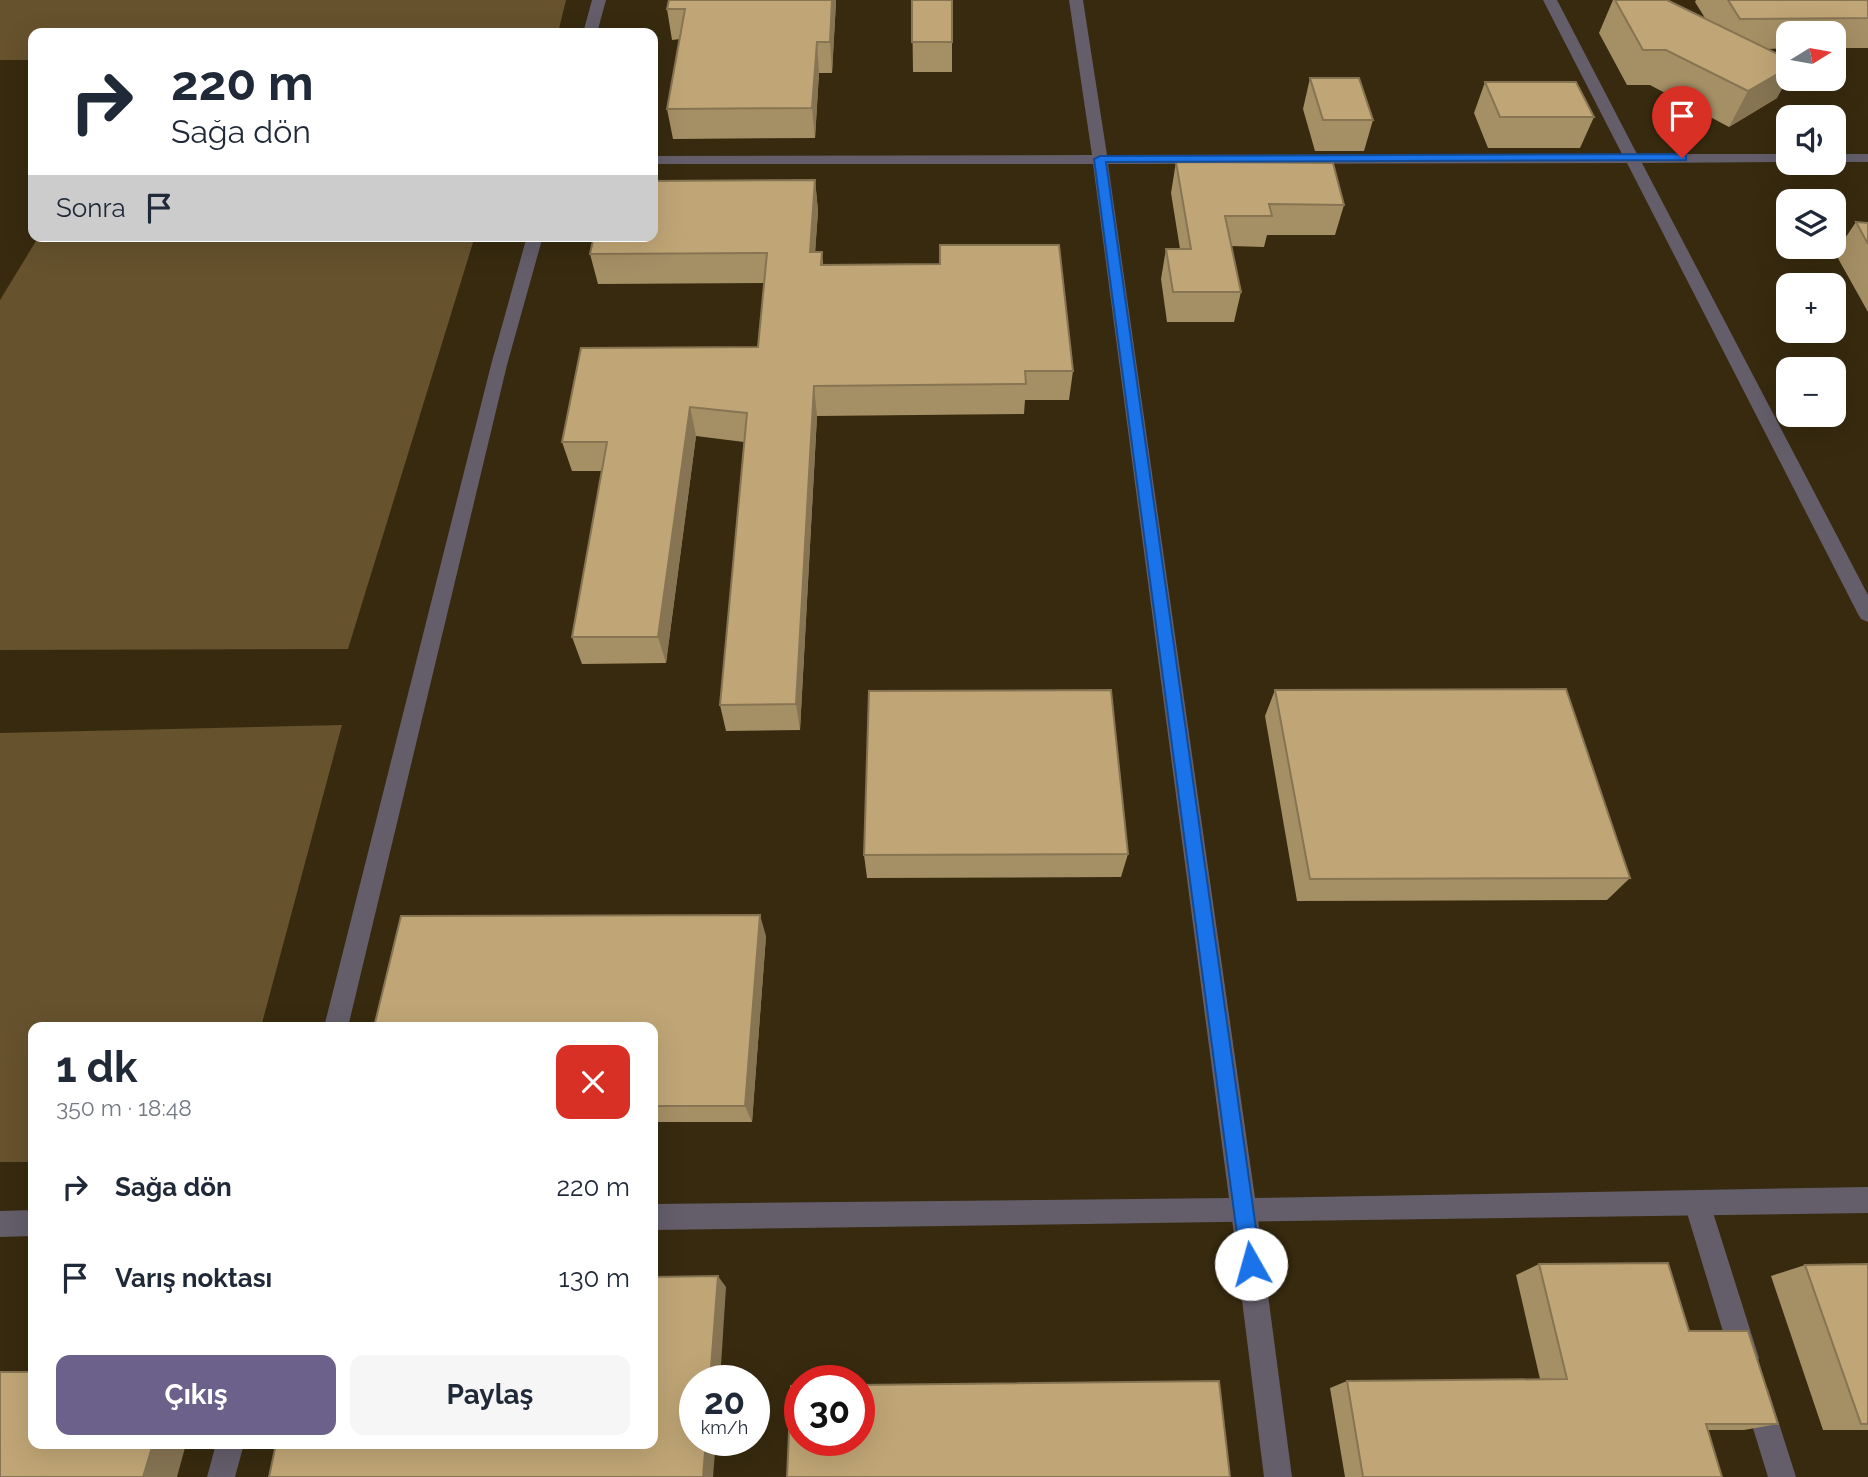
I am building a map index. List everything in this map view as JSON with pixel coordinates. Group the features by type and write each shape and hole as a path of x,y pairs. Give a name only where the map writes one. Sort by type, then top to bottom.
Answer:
{"street":[{"path":"591,28 599,0"},
{"path":"1076,0 1244,1211 1278,1477"},
{"path":"1550,0 1868,614"},
{"path":"658,160 1776,158"},
{"path":"1846,158 1868,158"},
{"path":"337,1022 499,365 533,242"},
{"path":"658,1217 1244,1211 1868,1200"},
{"path":"1697,1203 1782,1477"},
{"path":"0,1224 28,1223"},
{"path":"221,1477 229,1449"}],"shaded area":[{"path":"0,0 566,0 559,28 28,28 28,60 0,60"},
{"path":"35,242 473,242 348,649 0,650 0,300"},
{"path":"342,725 262,1022 28,1022 28,1162 0,1162 0,733"}],"building":[{"path":"669,0 832,0 830,42 817,42 812,108 667,109 685,9 667,9"},
{"path":"912,0 952,0 952,42 912,42"},
{"path":"1615,0 1667,0 1776,53 1776,75 1748,91 1666,50 1643,50"},
{"path":"1728,0 1868,0 1868,18 1740,19"},
{"path":"1310,78 1359,78 1373,120 1323,120"},
{"path":"1485,82 1576,82 1594,117 1500,117"},
{"path":"1176,162 1333,163 1344,205 1269,204 1272,216 1225,216 1241,292 1173,292 1166,249 1191,249"},
{"path":"815,180 810,252 822,252 821,265 940,264 940,245 1059,245 1073,371 1025,371 1026,384 814,386 796,704 720,705 747,413 690,407 658,637 572,637 607,442 562,442 581,348 758,347 767,253 590,254 593,242 658,242 658,181"},
{"path":"1856,222 1868,223 1868,244"},
{"path":"1566,689 1630,878 1310,879 1275,690"},
{"path":"1111,690 1128,854 864,855 869,691"},
{"path":"760,915 745,1106 658,1106 658,1022 375,1022 401,916"},
{"path":"1668,1263 1689,1331 1748,1331 1778,1424 1706,1424 1722,1477 1363,1477 1347,1381 1567,1379 1539,1264"},
{"path":"1868,1264 1868,1424 1861,1424 1805,1265"},
{"path":"718,1276 711,1365 679,1365 679,1456 705,1456 703,1477 269,1477 275,1449 658,1449 658,1277"},
{"path":"0,1372 28,1372 28,1449 151,1449 143,1477 0,1477"},
{"path":"1219,1381 1230,1477 787,1477 788,1456 875,1456 875,1385"}],"route":[{"path":"1251,1264 1127,340 1100,159 1682,158"}]}
